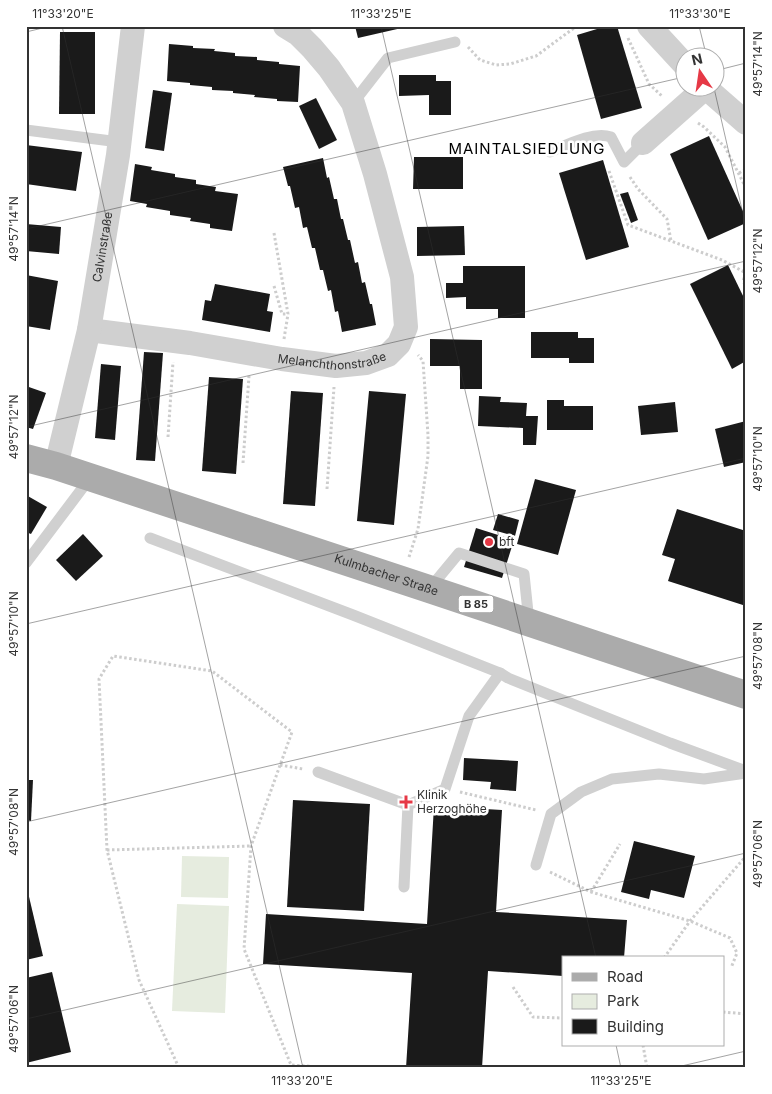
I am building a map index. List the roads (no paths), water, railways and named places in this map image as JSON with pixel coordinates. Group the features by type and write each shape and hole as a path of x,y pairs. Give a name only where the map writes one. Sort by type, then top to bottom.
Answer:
{"main road":[{"name":"Kulmbacher Straße","path":"26,458 56,466 746,695"}],"street":[{"name":"Calvinstraße","path":"56,466 89,330 119,142 133,26"},
{"path":"285,26 298,34 312,48 353,103"},
{"path":"649,26 674,53"},
{"path":"643,143 694,98"},
{"path":"717,98 746,123"},
{"name":"Melanchthonstraße","path":"89,330 336,366 366,364 388,355 399,344 406,327 402,277 375,174 353,103"}],"lane":[{"path":"353,103 388,58 455,42"},
{"path":"26,130 119,142"},
{"path":"550,152 584,139 605,135 611,138 624,162 643,143"},
{"path":"26,563 90,478"},
{"path":"150,538 354,615 500,673 589,711 746,772"},
{"path":"429,589 459,552 524,574 529,622"},
{"path":"318,772 408,805 445,788 469,716 500,673"},
{"path":"536,866 551,814 581,792 612,779 659,774 704,779 746,772"},
{"path":"404,887 408,805"}],"place":[{"name":"bft","path":"489,542"},
{"name":"Klinik Herzoghöhe","path":"406,802"}],"district":[{"name":"MAINTALSIEDLUNG","path":"527,149"}]}
